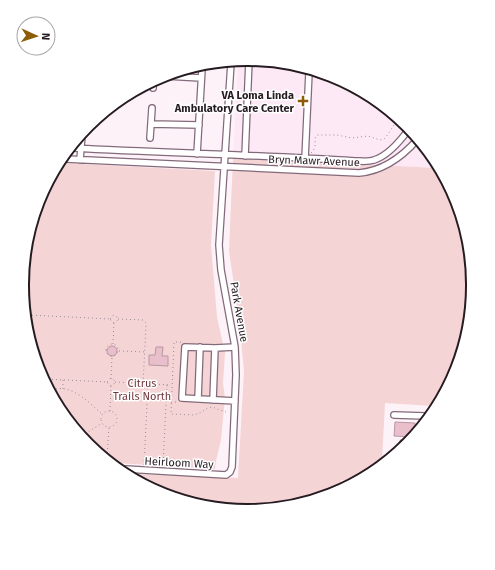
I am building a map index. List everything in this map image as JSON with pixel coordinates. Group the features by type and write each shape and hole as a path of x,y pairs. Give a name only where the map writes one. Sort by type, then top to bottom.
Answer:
{"street":[{"path":"245,156 249,66"},
{"name":"Park Avenue","path":"230,472 232,467 235,401 235,347 221,270 219,245 231,67"},
{"path":"198,154 202,72"},
{"path":"305,159 309,75"},
{"path":"181,77 201,78"},
{"path":"150,138 152,108"},
{"path":"151,124 199,125"},
{"name":"Bryn Mawr Avenue","path":"77,148 355,161 374,160 386,154 405,134"},
{"path":"80,160 81,143"},
{"name":"Bryn Mawr Avenue","path":"69,159 359,173 368,172 390,163 399,158 414,143"},
{"path":"235,347 185,347 182,398 235,401"},
{"path":"198,399 200,347"},
{"path":"213,400 215,348"},
{"path":"394,415 422,416"},
{"name":"Heirloom Way","path":"132,470 218,475 226,475 230,472"}],"path":[{"path":"310,153 316,146 315,139 317,134 339,135 352,138 366,136 380,140 386,137 395,124"},
{"path":"31,315 111,319 111,321 114,322 113,344 116,346 118,351"},
{"path":"111,319 114,315 118,319"},
{"path":"114,322 118,319 142,320 146,322 144,384"},
{"path":"112,356 108,354 106,350 109,345 113,344"},
{"path":"118,351 146,352"},
{"path":"112,356 116,356 118,351"},
{"path":"51,379 108,382 108,380 111,379 112,356"},
{"path":"111,379 115,382 172,385 171,414 194,415 212,407 226,412"},
{"path":"63,389 64,380"},
{"path":"108,382 111,386 110,411"},
{"path":"111,386 115,382"},
{"path":"144,466 148,384"},
{"path":"163,466 167,384"},
{"path":"56,390 63,389 72,391 103,415"},
{"path":"102,422 101,418 106,412 110,411 115,413 117,418 116,423 109,427"},
{"path":"102,422 109,427"},
{"path":"86,433 102,422"},
{"path":"107,453 109,427"}],"shaded area":[{"name":"VA Loma Linda Ambulatory Care Center","path":"248,66 276,68 304,74 331,83 357,96 381,112 402,130 421,152 432,168 233,158 238,67"}],"green space":[{"path":"233,158 432,168 437,176 449,201 459,228 466,271 466,299 459,342 443,382 429,406 385,403 382,457 369,467 345,480 341,480 341,482 318,492 276,502 248,504 219,502 191,496 164,487 138,474 238,478 244,371 239,319 229,251"},
{"name":"Citrus Trails North","path":"67,163 215,171 211,245 217,317 225,353 223,383 225,398 221,440 215,469 121,463 93,440 83,429 58,394 52,382 36,342 33,328 29,299 29,271 36,228 52,188"}],"building":[{"path":"110,346 114,346 117,351 114,356 110,356 107,353 107,349"},
{"path":"156,347 163,347 162,356 168,356 168,366 149,365 149,355 155,355"},
{"path":"395,422 415,423 415,425 405,437 394,436"}],"place":[{"name":"VA Loma Linda Ambulatory Care Center","path":"303,101"}]}
